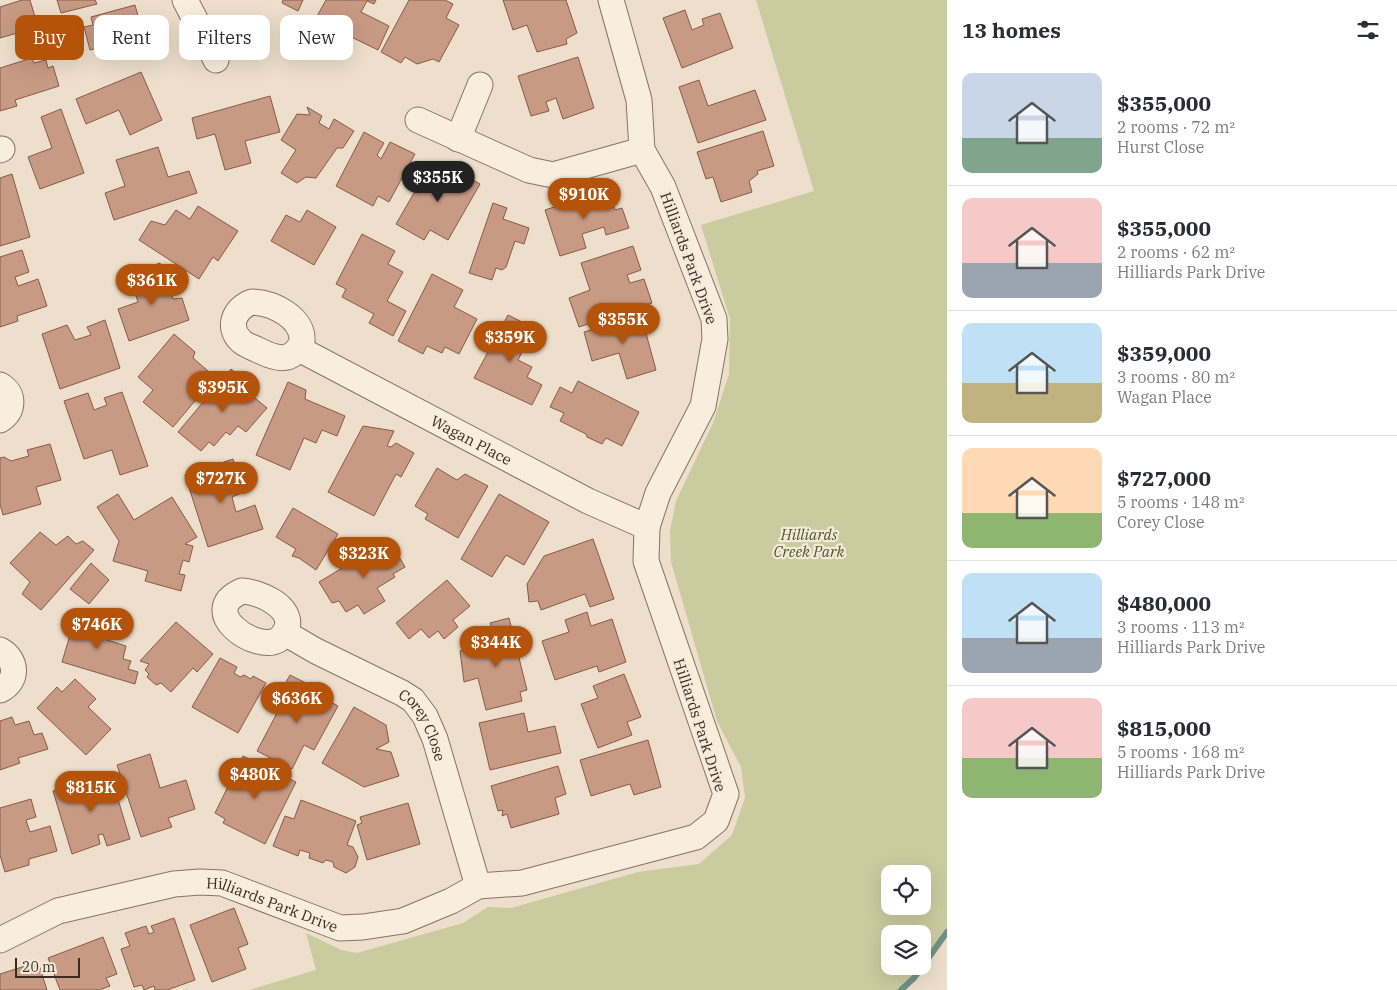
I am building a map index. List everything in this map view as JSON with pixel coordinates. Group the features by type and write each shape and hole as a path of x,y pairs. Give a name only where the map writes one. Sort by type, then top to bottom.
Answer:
{"street":[{"path":"185,0 193,15"},
{"name":"Hilliards Park Drive","path":"0,940 58,912 174,884 222,883 340,928 363,927 403,921 451,901 478,886 522,883 696,837 716,821 726,794 653,588 646,561 647,526 658,492 703,406 715,339 714,319 663,187 642,150 639,100 611,0"},
{"path":"458,139 480,85"},
{"path":"418,120 529,170 553,175 642,150"},
{"name":"Wagan Place","path":"299,349 588,501 647,526"},
{"path":"0,385 5,388 11,399 10,411 0,420"},
{"name":"Corey Close","path":"285,632 316,651 402,693 412,700 425,716 435,740 478,886"},
{"path":"0,650 11,659 14,672 9,684 0,690"}],"green space":[{"name":"Hilliards Creek Park","path":"756,0 947,0 947,932 931,954 931,925 881,925 881,975 916,975 901,990 249,990 316,970 306,933 341,950 357,953 463,923 488,907 511,908 638,872 699,864 732,835 745,798 741,767 717,721 671,562 670,531 676,501 713,423 729,374 730,319 701,225 814,191"}],"building":[{"path":"22,0 30,0 34,15 15,15 15,34 0,38 0,7"},
{"path":"57,0 95,0 97,4 61,13"},
{"path":"283,0 303,0 298,11 282,3"},
{"path":"326,0 376,0 374,4 367,1 361,12 389,26 378,50 353,38 353,15 318,15"},
{"path":"409,0 445,0 453,4 446,18 459,25 439,62 433,59 417,64 405,57 401,63 381,52"},
{"path":"503,0 566,0 577,33 566,39 567,44 537,52 527,25 513,30"},
{"path":"135,5 138,15 98,15"},
{"path":"685,10 692,30 704,25 702,19 720,13 733,48 682,68 663,18"},
{"path":"94,16 94,49 90,50 84,27 93,25 91,17"},
{"path":"578,57 594,108 563,119 556,98 546,102 549,111 531,116 518,76"},
{"path":"26,60 33,60 34,63 46,60 48,68 53,66 59,86 15,100 17,106 0,111 0,68"},
{"path":"141,72 162,120 130,135 119,110 86,124 76,99"},
{"path":"699,80 708,106 755,90 766,120 698,143 679,87"},
{"path":"270,96 280,132 245,141 251,163 225,170 215,134 197,139 192,118"},
{"path":"307,107 322,116 319,123 329,129 334,119 354,131 343,148 337,148 316,178 306,177 297,183 281,173 296,150 281,140 297,114 310,115"},
{"path":"61,109 84,173 40,189 28,157 52,148 41,117"},
{"path":"763,131 774,166 757,171 758,174 749,181 752,192 721,202 713,177 706,179 697,152"},
{"path":"364,132 384,143 377,155 381,159 390,142 415,154 389,202 378,196 373,206 336,186"},
{"path":"158,147 168,177 189,171 197,193 114,220 105,193 125,186 116,160"},
{"path":"444,164 480,184 448,240 430,230 424,240 396,224 428,169 438,174"},
{"path":"12,174 30,237 0,246 0,178"},
{"path":"608,189 615,210 622,208 629,228 606,235 604,227 582,234 586,248 560,256 545,210"},
{"path":"493,203 507,208 503,219 529,228 524,244 515,241 506,267 502,270 496,268 492,280 469,273"},
{"path":"198,206 238,231 218,261 213,257 199,279 139,240 151,221 165,225 176,210 190,219"},
{"path":"307,210 336,227 314,265 271,241 286,215 300,222"},
{"path":"362,234 395,251 388,264 403,272 387,301 406,311 393,336 369,323 374,314 342,297 346,289 336,284"},
{"path":"633,246 641,270 627,275 630,283 644,279 652,303 579,327 569,298 590,290 581,263"},
{"path":"22,250 29,272 15,277 18,286 38,279 47,306 17,316 18,321 0,327 0,257"},
{"path":"160,263 173,299 182,298 189,320 129,341 118,309 138,302 132,284 144,279 141,270"},
{"path":"432,274 463,290 454,307 477,319 459,354 445,347 442,353 427,346 423,354 398,341"},
{"path":"508,315 534,328 518,360 532,367 527,377 542,385 532,405 474,378"},
{"path":"641,315 656,370 627,379 619,353 592,361 584,332"},
{"path":"105,320 120,368 60,389 42,334 67,325 75,340 91,335 87,327"},
{"path":"174,334 195,352 193,358 215,377 173,427 143,402 153,390 138,377"},
{"path":"231,369 249,384 244,389 267,408 246,432 238,426 230,435 226,432 214,446 209,442 201,451 178,432"},
{"path":"578,381 639,412 622,446 606,438 602,444 587,437 586,434 560,421 564,413 550,407 560,387 572,393"},
{"path":"288,382 306,390 305,399 345,416 337,436 322,430 316,443 304,438 290,470 256,455"},
{"path":"122,392 148,466 120,475 112,450 84,459 64,401 88,393 94,410 107,405 104,398"},
{"path":"363,426 394,431 387,446 391,447 396,443 414,453 401,477 396,474 374,516 328,492"},
{"path":"50,444 61,480 36,487 41,504 3,515 0,504 0,458 4,457 11,461 29,456 27,450"},
{"path":"233,459 244,492 232,497 236,512 255,505 263,529 208,547 185,475"},
{"path":"437,468 457,480 465,474 488,486 458,538 425,519 428,514 415,506"},
{"path":"118,494 134,520 172,497 197,537 185,544 193,546 189,562 183,560 179,574 185,575 181,591 145,581 148,571 113,561 119,541 97,507"},
{"path":"499,494 549,522 524,565 506,555 492,577 461,559"},
{"path":"293,508 338,534 316,570 299,558 292,556 296,549 276,537"},
{"path":"40,532 56,545 68,536 76,544 83,541 94,550 41,610 22,594 30,582 10,563"},
{"path":"593,539 614,599 590,607 585,594 541,610 538,601 529,602 527,584 544,556"},
{"path":"389,540 405,567 393,574 395,577 377,588 385,601 364,614 358,605 346,612 339,601 332,603 319,582"},
{"path":"91,563 109,580 89,604 70,589"},
{"path":"447,580 470,606 453,620 458,627 444,639 438,631 429,638 421,629 409,639 396,623"},
{"path":"77,612 106,621 101,638 126,646 123,659 131,661 128,669 138,672 135,684 62,662"},
{"path":"587,612 591,626 612,619 626,662 599,672 597,666 555,680 542,641 569,632 565,620"},
{"path":"509,618 527,690 520,692 522,701 486,710 478,678 464,682 460,651 495,641 490,623"},
{"path":"176,622 213,654 197,672 193,668 171,692 161,683 156,685 147,677 149,674 145,670 149,664 140,661"},
{"path":"220,658 237,667 234,673 240,677 244,675 251,679 253,676 266,683 238,733 192,707"},
{"path":"624,674 641,717 627,722 632,735 598,748 581,704 598,698 593,686"},
{"path":"290,675 314,687 309,697 319,702 322,697 338,706 314,750 304,745 292,769 257,751 287,694 281,691"},
{"path":"75,679 96,699 88,707 111,729 86,755 37,708 57,687 62,692"},
{"path":"354,707 386,725 389,742 376,749 391,752 399,776 364,787 322,763"},
{"path":"524,713 528,732 555,726 561,753 490,770 479,723"},
{"path":"12,717 15,725 29,721 34,735 42,733 48,749 18,758 20,763 0,770 0,721"},
{"path":"648,740 661,787 634,795 630,784 591,796 580,760"},
{"path":"150,754 160,788 186,780 195,809 168,818 172,827 141,837 117,765"},
{"path":"243,756 296,782 265,844 223,823 225,819 215,813"},
{"path":"558,766 566,794 555,798 559,814 511,828 507,814 502,816 503,810 498,811 491,786"},
{"path":"110,773 130,839 107,846 103,834 98,835 100,844 72,854 53,791"},
{"path":"31,799 36,817 26,820 30,832 50,826 57,851 29,859 29,865 5,872 0,855 0,808"},
{"path":"301,800 356,821 347,845 353,847 358,857 355,867 346,873 334,867 333,862 326,860 323,863 309,858 310,853 300,850 298,856 273,846 285,816 294,819"},
{"path":"408,803 420,844 367,860 357,825 362,823 360,817"},
{"path":"234,908 248,944 238,948 246,969 212,982 190,925"},
{"path":"174,918 195,980 167,990 155,990 154,986 144,990 142,985 134,987 121,949 130,946 125,933 146,926 149,934 154,932 151,926"},
{"path":"103,937 117,974 106,978 110,986 99,990 60,990 48,958"},
{"path":"38,962 47,990 0,990 0,974"}],"waterway":[{"path":"901,990 914,978 947,932"}]}
